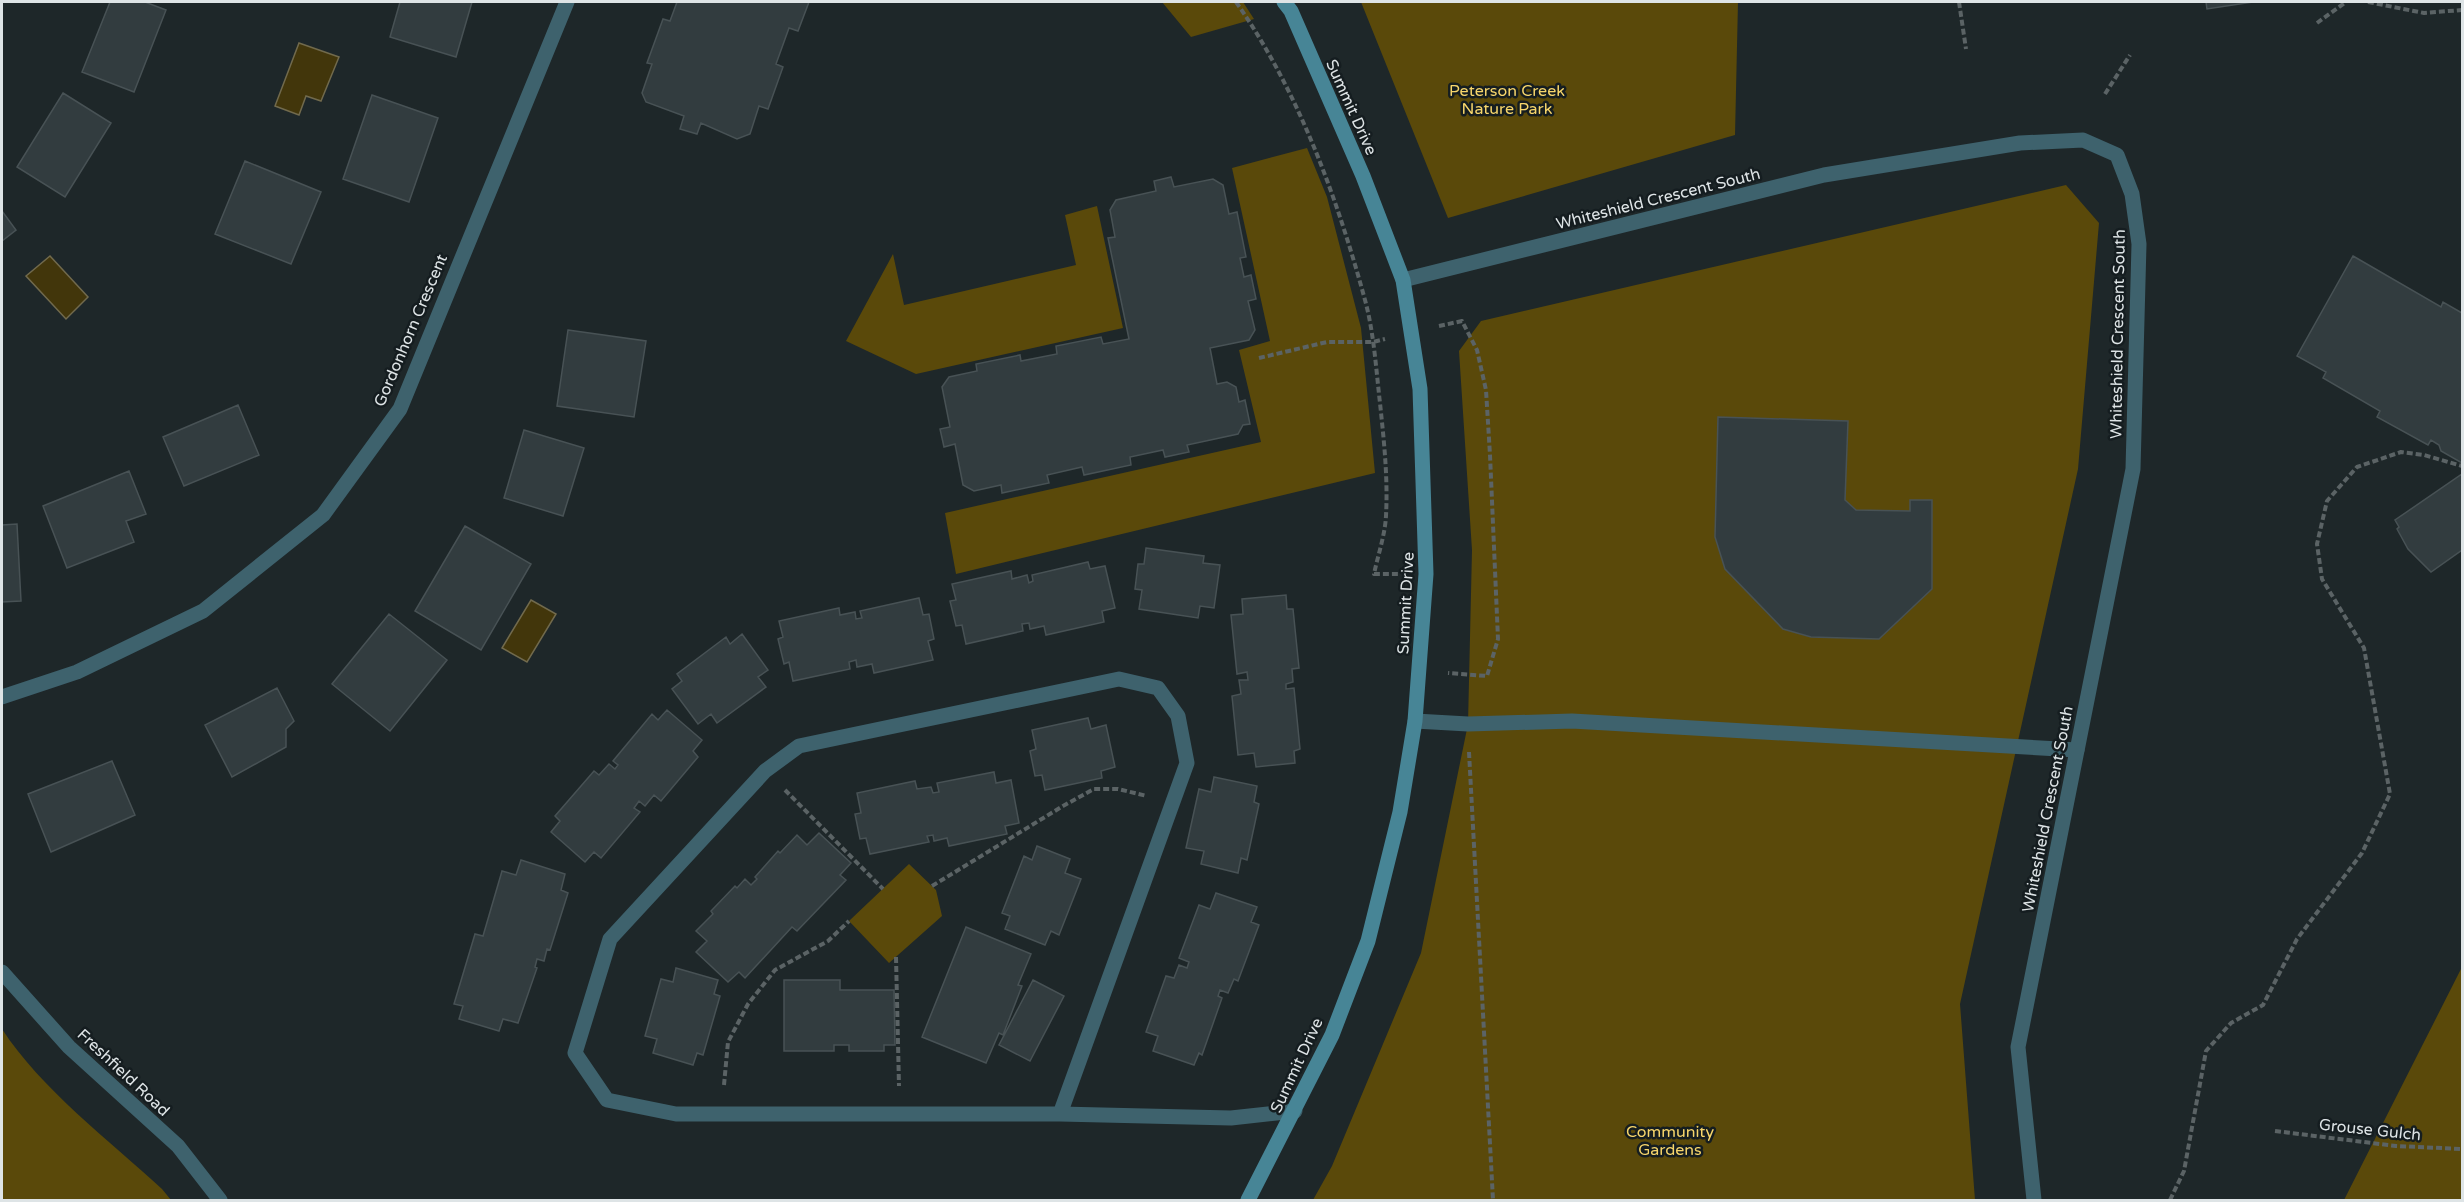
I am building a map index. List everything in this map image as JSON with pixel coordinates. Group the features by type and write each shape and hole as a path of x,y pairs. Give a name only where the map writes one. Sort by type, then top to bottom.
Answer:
{"main road":[{"name":"Summit Drive","path":"1248,1200 1332,1035 1368,941 1400,812 1415,720 1426,574 1420,389 1403,280 1358,165 1291,11 1284,2"}],"street":[{"name":"Gordonhorn Crescent","path":"2,697 77,672 203,611 324,515 400,409 567,2"},
{"name":"Whiteshield Crescent South","path":"1403,280 1824,176 2020,143 2083,140 2117,155 2132,194 2139,244 2133,469 2018,1047 2034,1200"},
{"path":"1060,1114 1187,763 1178,716 1158,688 1119,679 798,746 765,771 610,939 575,1053 607,1100 676,1114 1060,1114 1231,1118 1295,1111"},
{"path":"1415,720 1468,724 1572,721 2077,750"},
{"name":"Freshfield Road","path":"2,972 69,1047 178,1146 220,1200"}],"path":[{"path":"1236,2 1253,26 1288,89 1326,179 1365,301 1373,342 1386,455 1386,518 1374,574"},
{"path":"1959,2 1966,49"},
{"path":"2317,23 2346,2"},
{"path":"2368,2 2424,13 2463,10"},
{"path":"2105,94 2130,55"},
{"path":"1419,672 1487,676 1498,639 1486,390 1477,350 1462,321 1436,327"},
{"path":"1259,358 1327,342 1373,342"},
{"path":"2170,1200 2184,1171 2206,1051 2231,1023 2263,1005 2297,939 2362,853 2391,794 2364,648 2322,579 2317,544 2327,501 2357,467 2401,452 2463,465"},
{"path":"1468,724 1493,1200"},
{"path":"765,771 883,889"},
{"path":"932,886 1094,789 1118,789 1174,803"},
{"path":"722,1114 728,1042 748,1004 775,970 828,941 849,921"},
{"path":"896,957 900,1114"},
{"name":"Grouse Gulch","path":"2275,1131 2396,1146 2463,1149"}],"green space":[{"path":"1162,2 1243,2 1254,19 1191,37"},
{"name":"Peterson Creek Nature Park","path":"1361,2 1738,2 1735,135 1448,218"},
{"path":"1307,148 1327,197 1361,328 1375,473 956,574 945,513 1261,442 1239,350 1270,341 1232,168"},
{"name":"Community Gardens","path":"2066,185 2099,223 2078,469 1960,1004 1975,1200 1313,1200 1332,1166 1421,953 1468,724 1472,550 1459,351 1481,321"},
{"path":"1097,206 1123,328 916,374 846,341 893,254 904,305 1076,265 1065,215"},
{"path":"909,864 936,890 942,916 889,963 849,921"},
{"path":"2462,967 2462,1200 2344,1200"},
{"path":"2,1029 18,1051 56,1093 162,1189 171,1200 2,1200"}],"shaded area":[{"path":"299,43 339,57 321,101 306,96 299,115 275,106"},
{"path":"50,256 88,297 66,319 26,276"},
{"path":"531,600 556,614 527,662 502,648"}],"building":[{"path":"110,2 145,2 166,10 134,92 82,72"},
{"path":"400,2 472,2 456,57 390,37"},
{"path":"677,2 809,2 798,31 789,28 776,64 783,67 768,109 759,106 750,134 737,139 701,123 697,134 680,129 684,116 646,102 642,93 652,64 647,63 663,19 670,21"},
{"path":"2206,2 2253,2 2207,9"},
{"path":"63,93 111,123 65,197 17,167"},
{"path":"372,95 438,118 409,202 343,179"},
{"path":"245,161 321,192 291,264 215,234"},
{"path":"1171,177 1174,187 1213,179 1223,185 1229,214 1237,212 1246,257 1240,258 1244,277 1251,275 1256,299 1248,301 1255,330 1249,340 1210,348 1217,384 1227,382 1236,387 1239,402 1245,400 1250,424 1243,425 1238,434 1187,445 1189,452 1165,457 1163,450 1130,457 1131,465 1084,475 1082,467 1047,475 1049,483 1002,493 1001,485 974,491 963,485 955,444 944,447 940,429 950,427 942,387 949,377 977,371 976,364 1020,355 1021,361 1057,354 1056,346 1101,337 1103,344 1129,339 1108,238 1115,237 1110,210 1116,200 1156,191 1154,181"},
{"path":"2,211 16,230 2,241"},
{"path":"2353,256 2441,307 2443,302 2462,313 2462,463 2441,451 2439,445 2431,440 2428,445 2377,417 2380,411 2323,378 2326,372 2297,356"},
{"path":"568,330 646,341 634,417 557,406"},
{"path":"238,405 259,455 184,486 163,437"},
{"path":"1718,417 1848,421 1845,500 1856,510 1910,511 1910,500 1932,500 1932,589 1879,639 1811,637 1783,629 1725,569 1715,537"},
{"path":"524,430 584,448 563,516 504,498"},
{"path":"129,471 146,514 126,521 134,542 67,568 43,506"},
{"path":"2462,474 2462,550 2431,572 2408,549 2397,529 2399,527 2395,520"},
{"path":"17,524 21,601 2,602 2,525"},
{"path":"465,526 531,564 481,650 415,611"},
{"path":"1146,548 1204,556 1203,563 1220,565 1214,608 1200,606 1198,618 1139,609 1142,590 1135,589 1138,564 1144,564"},
{"path":"1088,562 1090,569 1105,566 1115,608 1102,611 1104,622 1046,635 1044,626 1030,629 1029,623 1022,624 1023,631 966,644 962,625 956,626 950,601 956,600 952,584 1011,571 1012,579 1027,575 1029,583 1033,581 1032,575"},
{"path":"1286,595 1287,609 1293,609 1299,668 1292,669 1293,682 1286,684 1286,689 1294,688 1300,749 1294,751 1295,763 1256,767 1254,753 1238,755 1232,696 1241,694 1239,680 1248,680 1247,672 1237,674 1231,615 1243,614 1242,599"},
{"path":"919,598 923,615 929,614 934,639 928,641 933,660 874,673 872,664 857,667 856,660 849,662 850,669 793,681 789,662 784,664 778,639 783,637 779,621 839,608 840,615 855,612 856,619 862,618 860,611"},
{"path":"389,614 447,660 390,731 332,684"},
{"path":"742,634 768,670 758,677 766,687 717,723 711,714 698,724 672,689 682,681 677,674 726,637 730,644"},
{"path":"277,688 294,721 286,729 286,747 232,777 205,725"},
{"path":"667,710 702,740 693,751 698,757 661,801 654,795 645,806 639,801 634,808 640,812 601,858 594,852 585,862 551,832 560,821 555,816 594,771 599,775 609,764 615,769 618,765 613,761 652,714 658,720"},
{"path":"1088,718 1091,729 1106,725 1115,767 1101,771 1102,778 1045,790 1042,775 1035,776 1030,751 1036,749 1032,730"},
{"path":"112,761 135,815 51,852 28,794"},
{"path":"994,772 996,783 1011,780 1019,823 1005,826 1007,834 949,846 947,838 934,841 933,835 927,836 929,842 870,854 866,838 860,839 855,814 861,813 857,793 915,781 917,789 931,787 933,793 939,792 937,783"},
{"path":"1214,777 1257,786 1254,802 1259,804 1247,860 1241,858 1238,873 1201,864 1204,851 1186,848 1199,789 1211,792"},
{"path":"819,833 851,863 840,875 846,880 797,931 792,927 745,978 739,972 728,982 696,952 707,941 696,931 735,886 737,888 745,879 751,885 757,879 755,877 778,851 780,853 797,835 807,845"},
{"path":"1037,846 1070,859 1065,873 1081,879 1059,935 1051,931 1045,945 1005,929 1010,916 1002,913 1024,856 1032,860"},
{"path":"521,860 565,874 561,890 568,893 550,950 547,949 544,961 537,959 535,967 537,968 518,1023 503,1019 499,1031 459,1019 463,1006 454,1004 475,934 483,936 502,871 516,875"},
{"path":"1216,893 1257,907 1251,922 1259,925 1238,981 1234,979 1228,993 1220,990 1218,996 1222,998 1202,1055 1199,1053 1194,1065 1153,1051 1158,1036 1146,1032 1166,976 1174,978 1179,965 1187,968 1189,962 1179,958 1199,905 1210,909"},
{"path":"966,927 1031,954 1018,985 1022,986 1003,1035 999,1033 986,1063 922,1037"},
{"path":"676,968 718,980 714,994 720,996 703,1055 697,1053 693,1065 653,1053 657,1039 645,1036 661,979 673,982"},
{"path":"784,980 840,980 840,990 894,990 895,1045 884,1045 884,1051 849,1051 849,1045 834,1045 834,1051 784,1051"},
{"path":"1033,980 1064,996 1030,1061 999,1045"}]}
